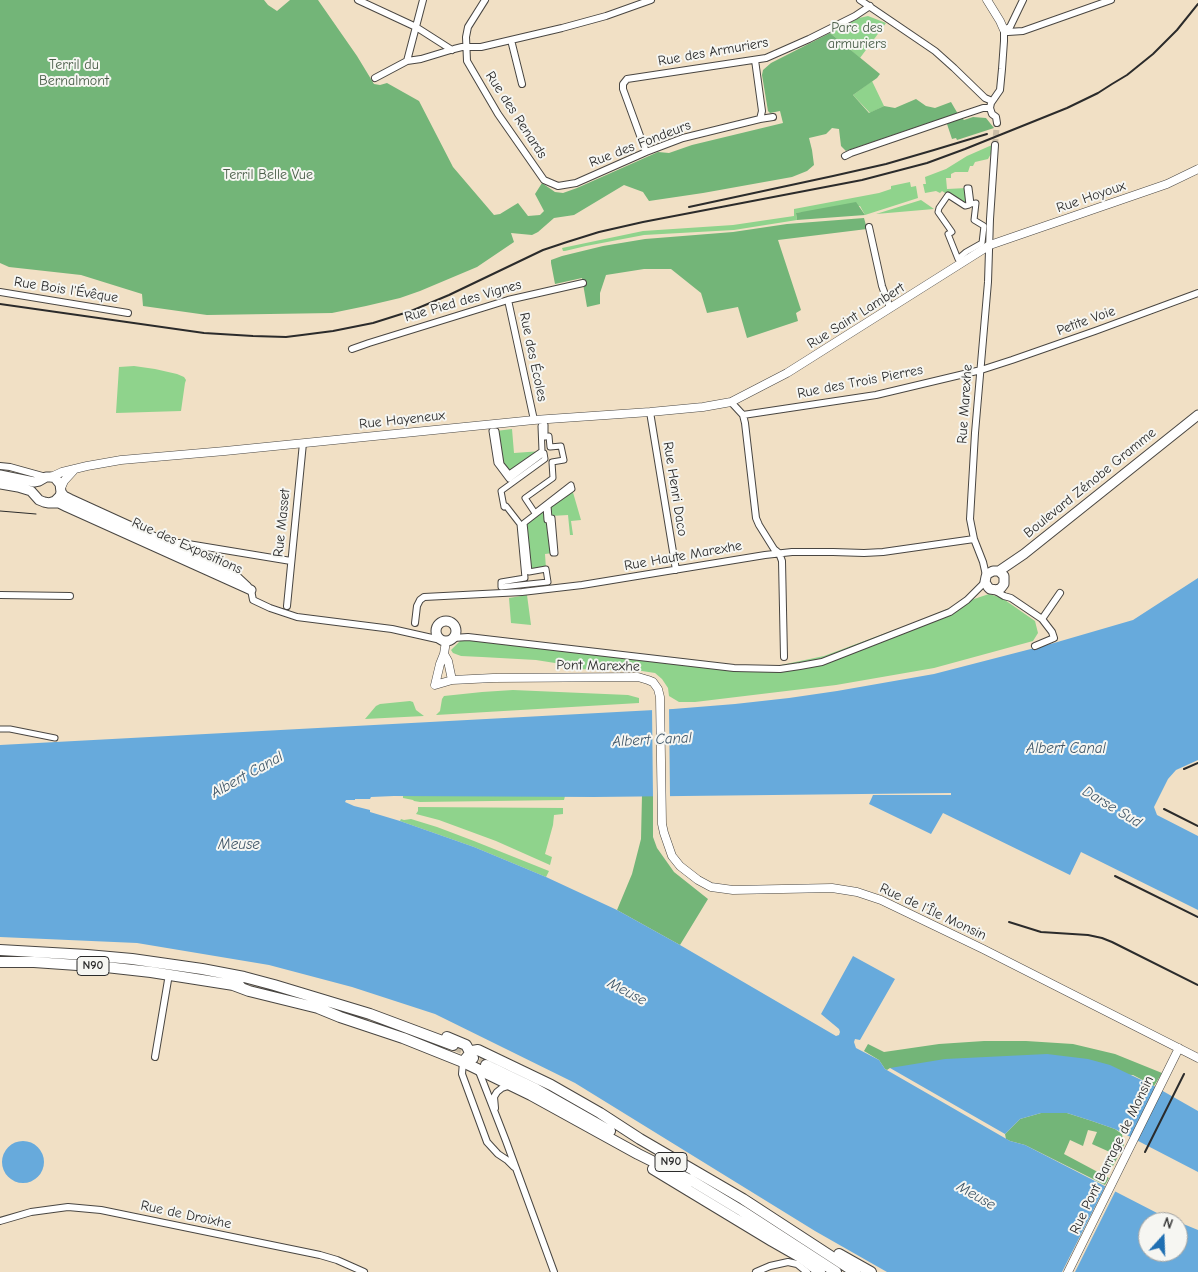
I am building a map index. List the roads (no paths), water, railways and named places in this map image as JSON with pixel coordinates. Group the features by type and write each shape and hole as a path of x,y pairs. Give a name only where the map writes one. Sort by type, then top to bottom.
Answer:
{"main road":[{"name":"Boulevard Zénobe Gramme","path":"991,575 1024,554 1198,415"},
{"path":"0,475 30,481 45,478 58,481 61,490 58,499 52,503 39,500 31,491 23,488 0,484"},
{"path":"36,496 36,485 45,478"},
{"name":"Rue des Expositions","path":"61,490 64,496 70,499 232,573 251,590"},
{"name":"Rue des Expositions","path":"52,503 67,507 251,590"},
{"path":"1002,573 1004,579 999,588 988,587 991,575 1002,573"},
{"name":"N90","path":"0,962 34,962 106,967 233,985 297,998 338,1009 452,1047 377,1016 274,985 219,972 151,961 87,955 3,951"},
{"path":"0,968 107,972 168,980 247,994 340,1017"},
{"path":"233,985 249,991 318,1008 403,1038 463,1062 484,1065"},
{"path":"274,985 319,993 387,1014 463,1043 468,1048 470,1054 512,1085 694,1182"},
{"name":"N90","path":"470,1054 474,1050 478,1050 551,1085 778,1222 855,1272"},
{"path":"463,1062 470,1054"},
{"name":"N90","path":"484,1065 563,1104 742,1211 836,1272"},
{"name":"N90","path":"484,1065 544,1088 618,1130 720,1190 848,1272"},
{"name":"N90","path":"596,1131 629,1154 772,1242 800,1257 820,1272"},
{"name":"N90","path":"778,1222 794,1228 871,1272"}],"street":[{"path":"358,0 416,26 452,50"},
{"path":"407,62 423,0"},
{"path":"466,48 468,26 485,0"},
{"path":"375,78 407,62 452,50 481,47 606,16 651,0"},
{"path":"860,0 935,51 991,104 992,114 996,120"},
{"path":"846,156 851,152 991,104 1000,90 1004,30 987,0"},
{"path":"1004,30 1010,27 1024,0"},
{"path":"1004,30 1008,32 1022,31 1093,3 1112,0"},
{"name":"Rue des Armuriers","path":"646,152 623,89 623,84 627,79 766,58 855,16 870,6"},
{"path":"511,40 522,84"},
{"name":"Rue des Renards","path":"466,48 467,61 498,114 544,180 558,186"},
{"path":"754,60 762,111 760,119"},
{"name":"Rue des Fondeurs","path":"558,186 576,183 683,138 773,117"},
{"name":"Rue Marexhe","path":"991,575 983,562 974,539 970,519 975,433 988,282 990,212 996,145"},
{"name":"Rue Hoyoux","path":"990,245 1167,184 1198,169"},
{"path":"967,188 969,188 971,204 976,203 974,220 984,226 982,243 958,259 948,234 952,232 938,212 939,208 948,195 964,206 969,205 967,188"},
{"path":"869,227 882,286 890,308"},
{"name":"Rue Saint Lambert","path":"731,402 787,373 990,245"},
{"name":"Rue Pied des Vignes","path":"352,349 508,300 583,283"},
{"name":"Rue Bois l'Évêque","path":"0,292 128,313"},
{"name":"Petite Voie","path":"981,370 1087,334 1198,293"},
{"name":"Rue des Écoles","path":"508,300 534,420"},
{"name":"Rue des Trois Pierres","path":"743,415 876,395 981,370"},
{"path":"731,402 743,415 756,518 782,561 784,657"},
{"name":"Rue Hayeneux","path":"45,478 62,472 121,460 534,420 650,412 731,402"},
{"name":"Rue Henri Daco","path":"650,412 676,570"},
{"path":"545,425 545,437 549,436 550,447 561,446 564,460 552,462 553,478 525,498 535,513 571,485 572,488 548,506 549,518 552,518 555,553 553,553 546,506 524,523 529,572 546,569 548,582 501,587 501,582 525,578 520,524 506,506 504,507 502,491 545,460 544,453 508,479 497,463 492,431 496,431 501,464 509,474 542,451 540,426 545,425"},
{"name":"Rue Masset","path":"287,606 303,443"},
{"path":"0,466 10,467 45,478"},
{"path":"61,490 67,476 76,469"},
{"name":"Rue Haute Marexhe","path":"415,623 417,606 424,597 522,592 573,586 779,554 883,552 974,539"},
{"path":"172,546 182,543 291,561"},
{"path":"251,590 253,600 297,617 392,629 447,639 468,637 734,668 780,668 822,662 950,612 967,600 991,575"},
{"path":"999,588 1004,596 1011,598 1042,619 1052,632 1054,638 1035,646"},
{"path":"1042,619 1060,593"},
{"path":"0,596 70,596"},
{"path":"444,654 448,661 452,680 435,685 447,639"},
{"name":"Pont Marexhe","path":"452,680 638,677 653,682 658,689 660,700 662,800"},
{"path":"0,729 10,729 55,738"},
{"name":"Rue de l'Île Monsin","path":"662,800 662,824 672,856 680,866 711,887 733,890 832,888 857,892 881,900 983,949 1198,1058"},
{"path":"155,1057 168,980"},
{"name":"Rue Pont Barrage de Monsin","path":"1068,1272 1179,1048"},
{"path":"463,1062 462,1074 487,1142 515,1167"},
{"path":"484,1065 496,1114 554,1272"},
{"path":"496,1114 495,1094 502,1088 512,1085"},
{"name":"Rue de Droixhe","path":"0,1221 31,1212 68,1207 101,1210 320,1255 364,1272"},
{"path":"756,1272 788,1262 797,1264 807,1272"}],"water":[{"name":"Meuse","path":"1198,578 1198,760 1176,770 1168,779 1154,807 1157,815 1198,836 1198,910 1081,852 1070,875 943,813 931,834 869,804 873,795 951,795 951,793 594,797 394,796 346,800 345,802 474,847 546,877 617,910 836,1036 839,1035 839,1029 821,1014 853,956 895,979 860,1040 855,1039 856,1048 879,1060 885,1069 1010,1141 1025,1145 1155,1212 1138,1212 1138,1262 1188,1262 1188,1226 1198,1230 1198,1272 887,1272 815,1231 575,1083 435,1014 352,987 269,965 137,943 0,937 0,745 673,709 735,704 837,691 934,674 1054,643 1133,620"},
{"path":"1047,1054 1088,1059 1110,1065 1154,1086 1198,1111 1198,1172 1115,1129 1067,1113 1041,1113 1020,1119 1005,1134 890,1068 945,1059"},
{"path":"19,1141 27,1141 38,1147 44,1162 38,1177 27,1183 19,1183 8,1177 2,1166 2,1158 8,1147"}],"tunnel":[{"path":"995,145 997,123"},
{"path":"453,1045 488,1060"}],"tram line":[{"path":"0,511 36,514"}],"railway":[{"path":"0,304 204,333 253,336 286,337 333,331 373,323 411,311 449,295 543,250 599,232 862,180 927,163 965,149 1067,108 1098,93 1127,75 1153,54 1177,30 1198,4"},
{"path":"689,207 886,164 987,134"},
{"path":"1184,769 1198,763"},
{"path":"1164,809 1198,826"},
{"path":"1115,876 1198,917"},
{"path":"1009,922 1041,932 1088,935 1102,938 1198,985"},
{"path":"1145,1152 1184,1074"}],"park label":[{"name":"Parc des armuriers","path":"857,36"},
{"name":"Terril du Bernalmont","path":"74,74"},
{"name":"Terril Belle Vue","path":"268,175"}],"water label":[{"name":"Albert Canal","path":"652,740"},
{"name":"Albert Canal","path":"1066,749"},
{"name":"Albert Canal","path":"247,775"},
{"name":"Darse Sud","path":"1112,807"}]}
